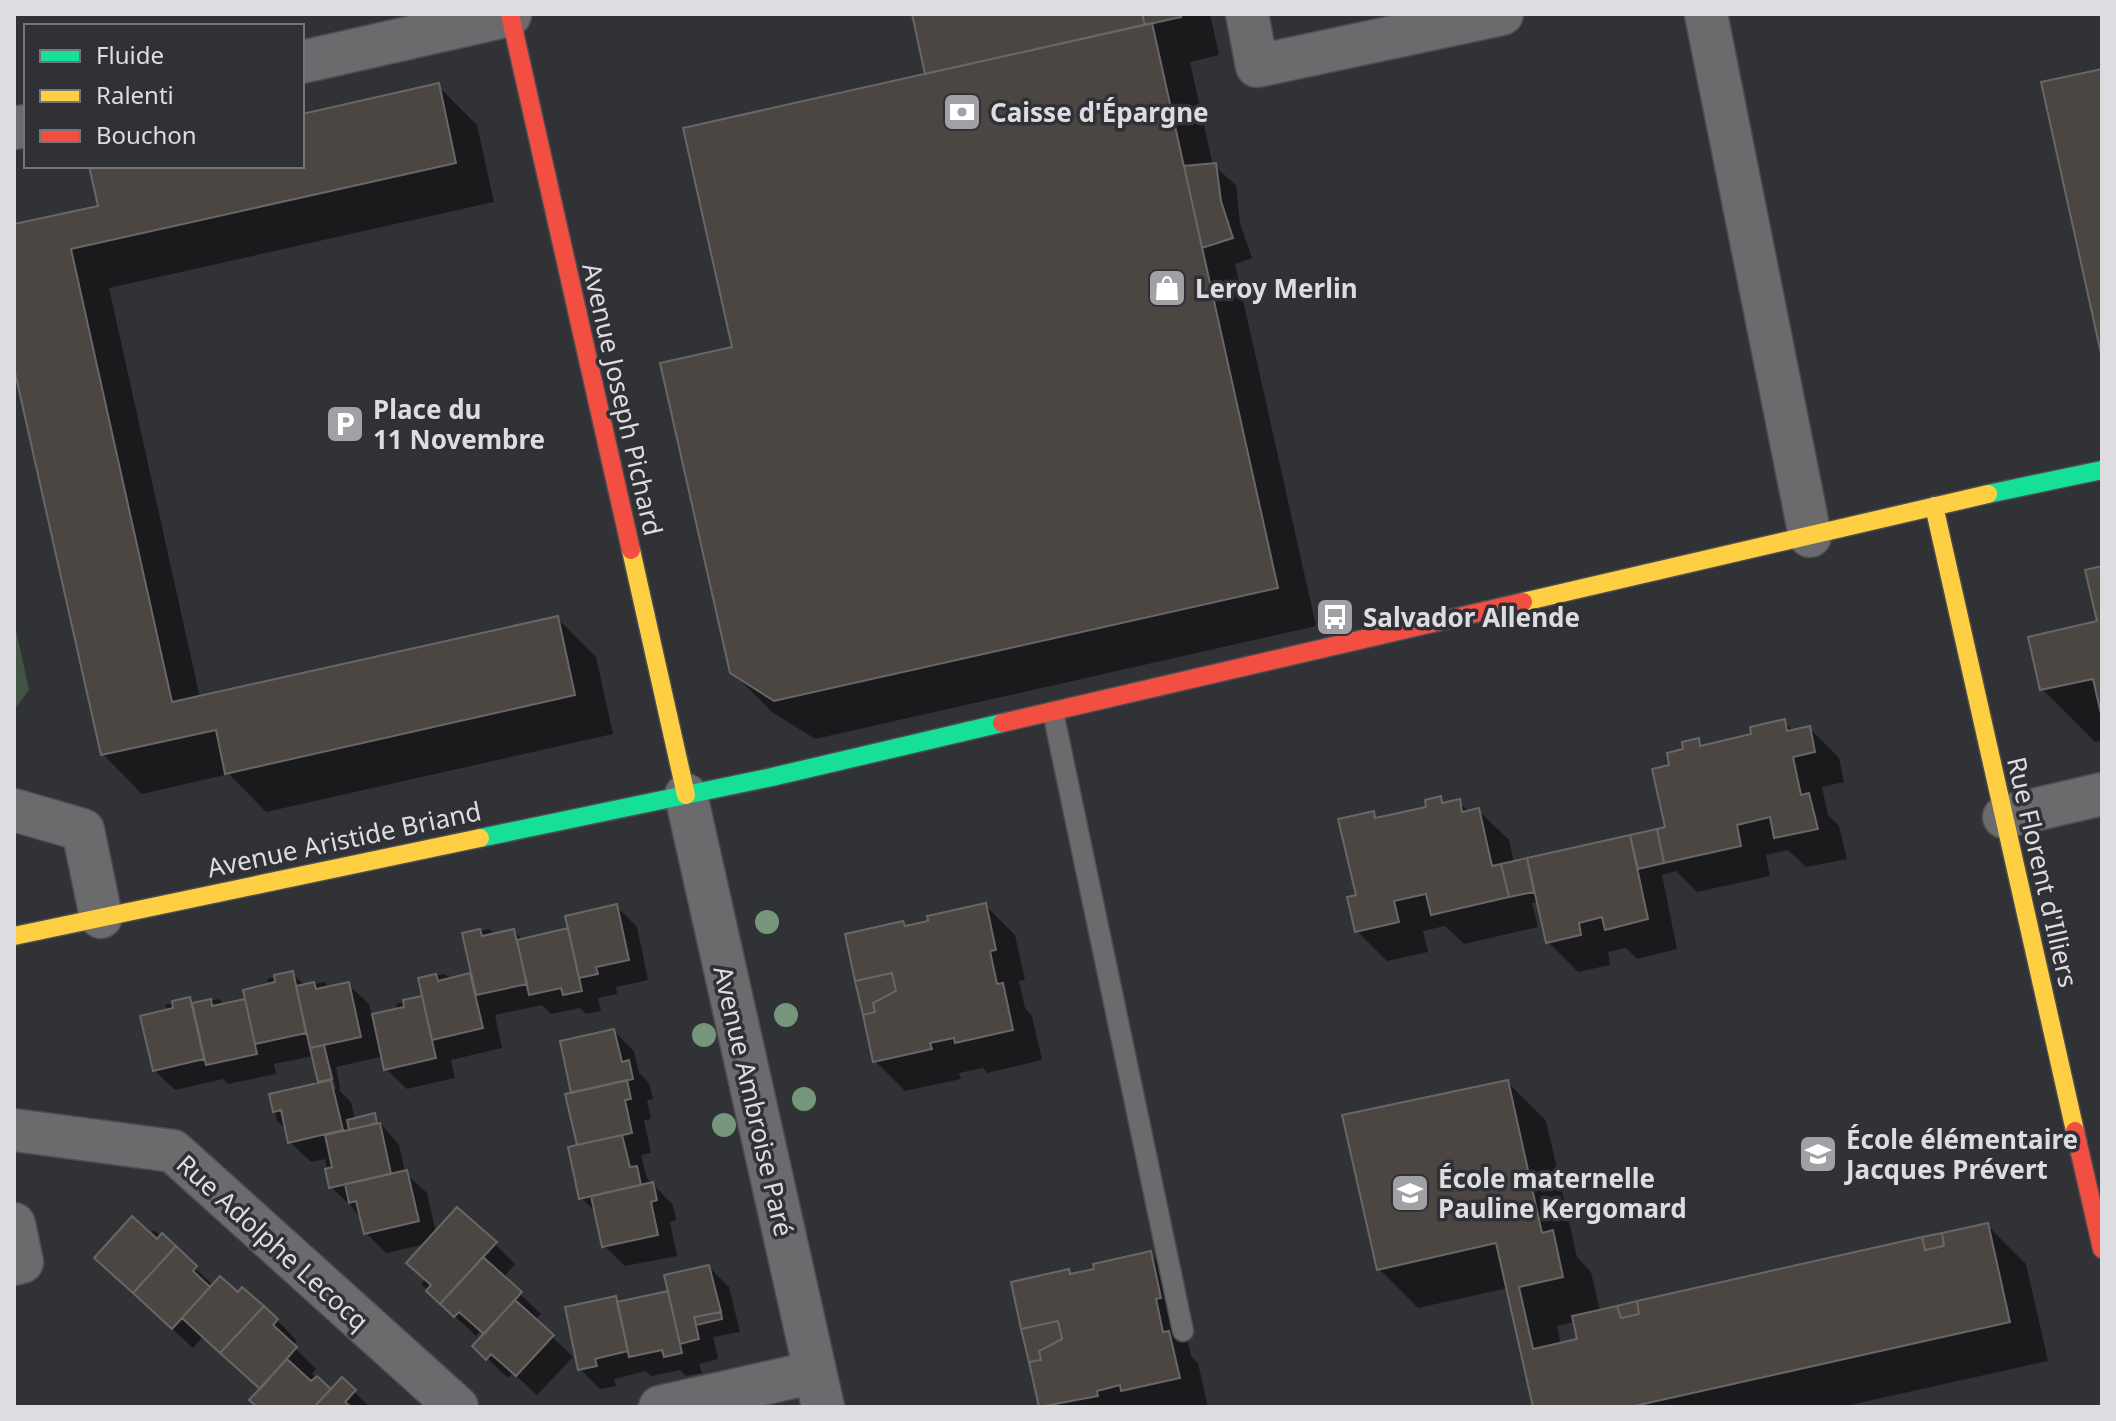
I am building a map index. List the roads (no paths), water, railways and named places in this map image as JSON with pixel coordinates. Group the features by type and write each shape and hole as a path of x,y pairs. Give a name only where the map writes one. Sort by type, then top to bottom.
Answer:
{"street":[{"path":"1247,14 1257,66 1502,14"},
{"path":"1706,14 1810,536"},
{"path":"304,62 510,15"},
{"name":"Avenue Joseph Pichard","path":"510,15 686,795"},
{"name":"Avenue Aristide Briand","path":"14,936 686,795 1934,506 2102,470"},
{"name":"Rue Florent d'Illiers","path":"1934,506 2102,1249"},
{"path":"2004,817 2102,794"},
{"name":"Avenue Ambroise Paré","path":"686,795 819,1389"},
{"path":"14,810 83,830 101,917"},
{"name":"Rue Adolphe Lecocq","path":"14,1130 173,1151 431,1399"},
{"path":"14,1224 22,1262 14,1264"},
{"path":"660,1407 819,1389"}],"lane":[{"path":"1053,712 1183,1331"}],"place":[{"name":"Caisse d'Épargne","path":"962,112"},
{"name":"Leroy Merlin","path":"1167,288"},
{"name":"Place du 11 Novembre","path":"345,424"},
{"name":"Salvador Allende","path":"1335,617"},
{"name":"École élémentaire Jacques Prévert","path":"1818,1154"},
{"name":"École maternelle Pauline Kergomard","path":"1410,1193"}]}
